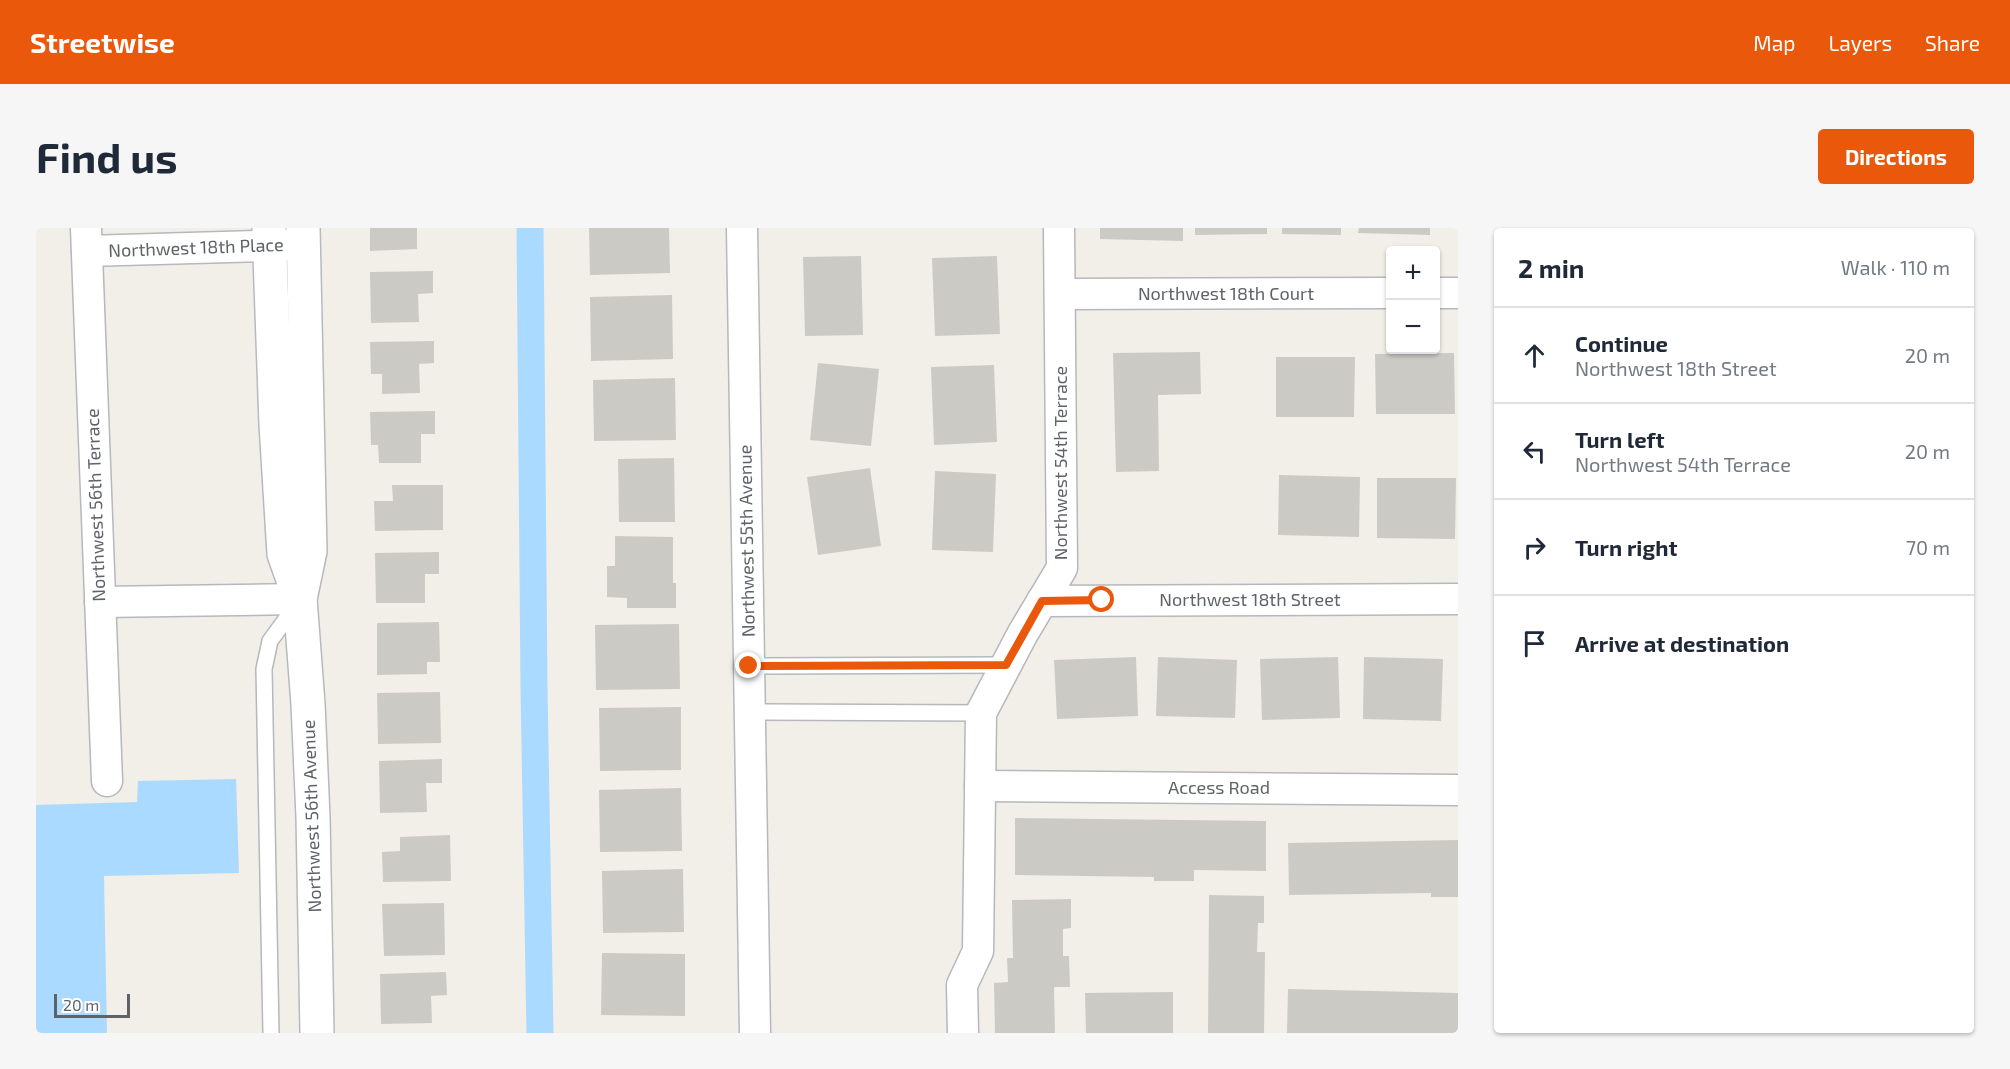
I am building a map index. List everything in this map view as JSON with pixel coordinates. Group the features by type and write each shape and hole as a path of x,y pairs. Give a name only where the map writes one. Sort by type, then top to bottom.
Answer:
{"street":[{"name":"Northwest 55th Avenue","path":"742,228 755,1033"},
{"name":"Northwest 54th Terrace","path":"963,1033 962,985 978,951 981,713 1062,568 1059,228"},
{"name":"Northwest 18th Place","path":"87,239 304,236"},
{"name":"Northwest 56th Avenue","path":"300,599 310,551 304,236"},
{"name":"Northwest 56th Avenue","path":"269,237 276,424 284,554 300,599 308,704 313,817 316,1033"},
{"name":"Northwest 56th Terrace","path":"87,239 106,782"},
{"name":"Northwest 18th Court","path":"1061,294 1386,293"},
{"path":"1440,293 1458,293"},
{"path":"100,602 300,599"},
{"name":"Northwest 18th Street","path":"1042,601 1458,599"},
{"name":"Access Road","path":"980,786 1458,790"}],"lane":[{"path":"271,1033 264,669 270,641 300,599"},
{"path":"749,666 1006,665"},
{"path":"750,712 981,713"}],"water":[{"path":"236,779 239,873 104,876 107,1033 36,1033 36,805 137,802 138,781"}],"building":[{"path":"370,228 417,228 417,249 370,251"},
{"path":"589,228 669,228 670,273 590,275"},
{"path":"1100,228 1183,228 1183,241 1100,239"},
{"path":"1195,228 1267,228 1267,234 1195,235"},
{"path":"1282,228 1341,228 1341,235 1282,234"},
{"path":"1359,228 1430,228 1430,235 1358,233"},
{"path":"861,256 863,335 805,336 803,257"},
{"path":"997,256 1000,334 935,336 932,258"},
{"path":"433,271 433,293 418,294 419,322 371,323 370,272"},
{"path":"672,295 673,359 591,361 590,297"},
{"path":"434,341 434,363 419,364 420,393 382,394 382,374 371,374 370,342"},
{"path":"1200,352 1201,394 1158,395 1159,471 1116,472 1113,353"},
{"path":"1454,353 1455,414 1376,414 1375,354"},
{"path":"1276,357 1355,357 1354,417 1276,417"},
{"path":"818,363 879,369 871,446 810,440"},
{"path":"994,365 997,442 934,445 931,367"},
{"path":"675,378 676,440 594,441 593,380"},
{"path":"435,411 435,434 421,434 421,463 379,463 378,445 371,445 370,412"},
{"path":"674,458 675,522 619,522 618,459"},
{"path":"870,468 881,546 818,555 807,477"},
{"path":"935,471 996,474 993,552 932,550"},
{"path":"1279,475 1360,477 1359,537 1278,535"},
{"path":"1377,478 1456,478 1455,539 1377,538"},
{"path":"392,485 443,485 443,530 375,531 374,501 393,501"},
{"path":"615,536 673,537 673,583 676,583 676,608 627,608 627,598 607,597 607,566 615,566"},
{"path":"439,552 439,574 425,574 425,603 376,603 375,553"},
{"path":"439,622 440,662 427,662 427,674 377,675 377,623"},
{"path":"679,624 680,689 596,690 595,625"},
{"path":"1136,657 1138,716 1057,719 1054,660"},
{"path":"1158,657 1237,660 1235,718 1156,716"},
{"path":"1338,657 1340,718 1262,720 1260,659"},
{"path":"1364,657 1443,659 1441,721 1363,719"},
{"path":"440,692 441,743 378,744 377,693"},
{"path":"681,707 681,770 600,771 599,708"},
{"path":"442,759 442,783 426,783 427,812 380,813 379,761"},
{"path":"681,788 682,851 600,852 599,790"},
{"path":"1015,818 1266,821 1266,871 1194,870 1194,881 1154,881 1154,877 1015,875"},
{"path":"450,835 451,881 383,882 382,852 400,851 400,837"},
{"path":"1458,840 1458,897 1431,897 1431,893 1289,895 1288,843"},
{"path":"683,869 684,932 603,933 602,871"},
{"path":"1209,895 1264,896 1264,923 1258,923 1257,952 1265,952 1264,1033 1208,1033"},
{"path":"1071,899 1071,928 1063,929 1063,956 1069,956 1070,987 1054,987 1055,1033 995,1033 994,983 1008,982 1007,958 1013,958 1012,900"},
{"path":"444,903 445,955 384,956 382,904"},
{"path":"602,953 685,954 685,1016 601,1015"},
{"path":"446,972 447,995 431,996 432,1023 381,1024 380,974"},
{"path":"1288,989 1458,993 1458,1033 1287,1033"},
{"path":"1173,992 1173,1033 1086,1033 1085,993"}],"waterway":[{"path":"530,228 540,1033"}],"route":[{"path":"749,666 1006,665 1042,601 1102,600"}]}
